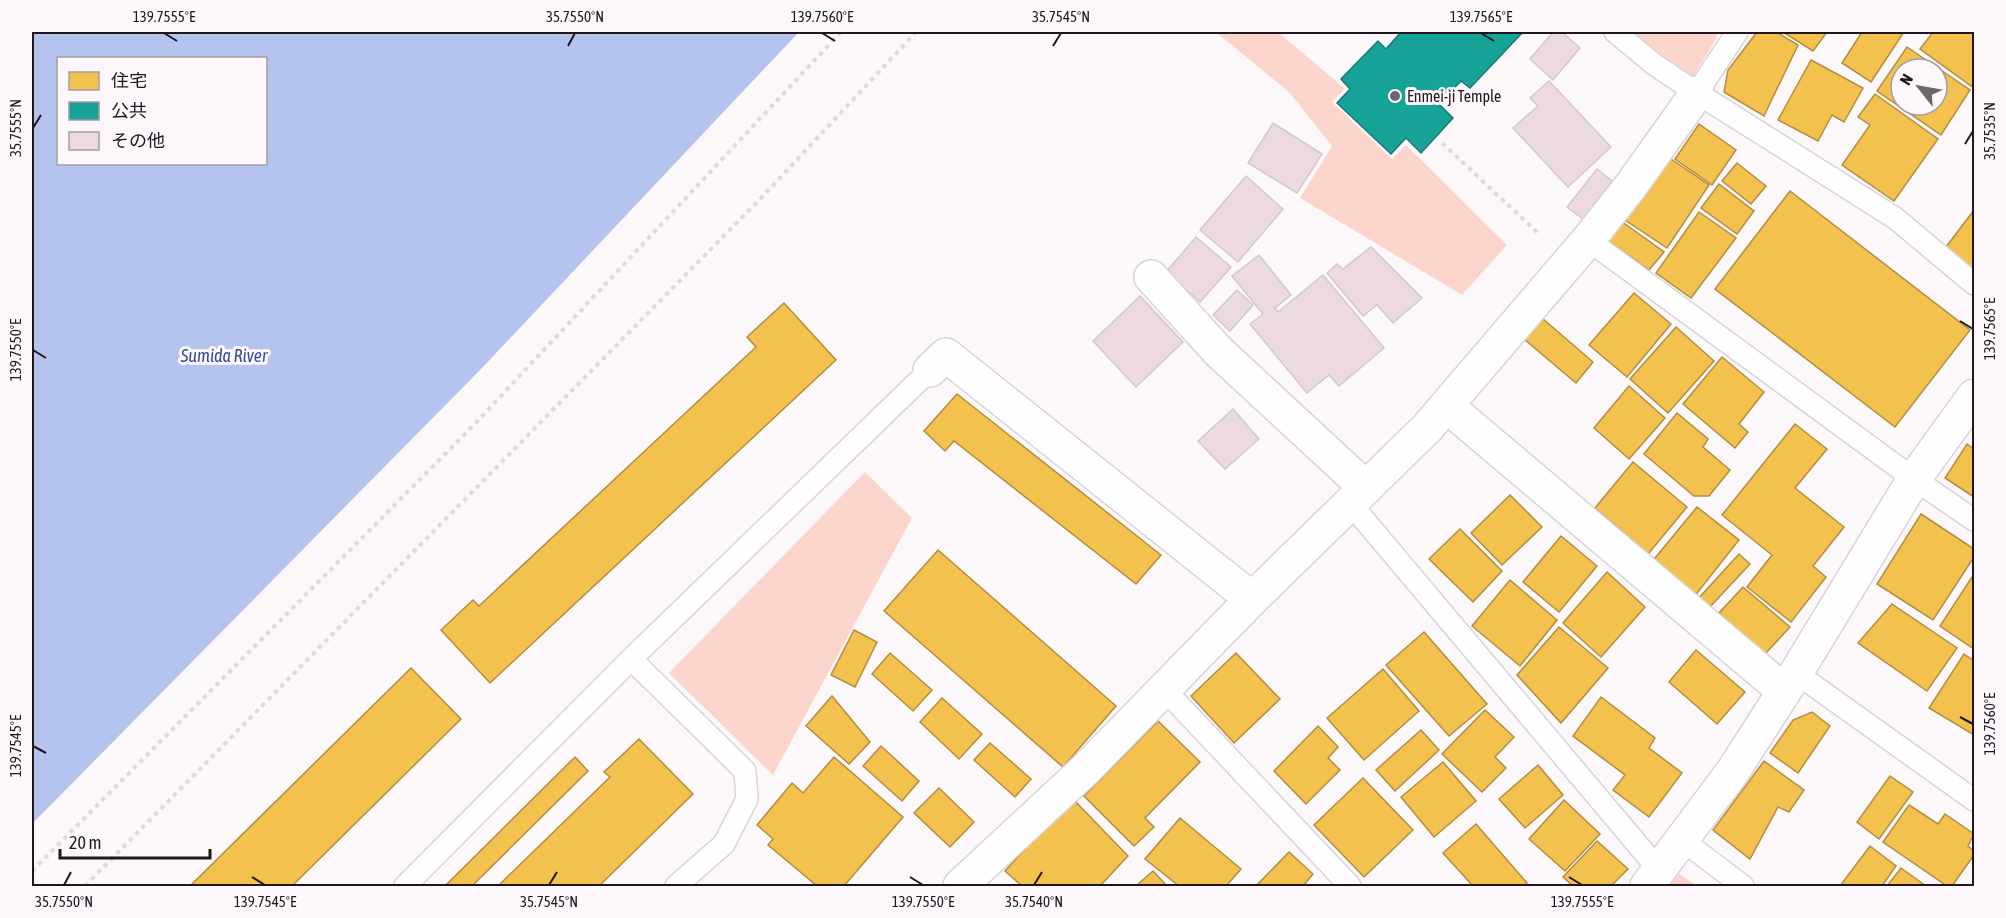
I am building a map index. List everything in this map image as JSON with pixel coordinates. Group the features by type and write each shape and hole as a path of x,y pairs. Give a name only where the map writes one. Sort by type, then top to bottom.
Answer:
{"street":[{"path":"960,886 1087,768 1252,599 1427,428 1630,187 1697,93"},
{"path":"1151,277 1218,351 1358,495"},
{"path":"930,370 946,355 1252,599"},
{"path":"1653,878 1733,771 1914,479 1974,396"},
{"path":"1447,406 1790,682"}],"lane":[{"path":"1615,32 1654,64 1697,93 1895,218 1974,284"},
{"path":"1697,93 1737,32"},
{"path":"1578,250 1974,520"},
{"path":"405,886 631,659 930,370"},
{"path":"1358,495 1653,878"},
{"path":"631,659 745,771 747,799 724,844 676,886"},
{"path":"1790,682 1974,800"},
{"path":"1164,689 1350,886"},
{"path":"1682,840 1743,886"}],"path":[{"path":"32,871 470,429 841,32"},
{"path":"85,886 766,193 916,32"},
{"path":"1442,143 1578,250"}],"shaded area":[{"path":"1216,32 1278,32 1345,89 1332,102 1392,159 1406,145 1507,245 1462,295 1300,198 1332,146 1290,93"},
{"path":"1633,32 1720,32 1692,79"},
{"path":"865,472 912,518 773,775 669,673"},
{"path":"1678,873 1697,886 1669,886"}],"water":[{"name":"Sumida River","path":"32,32 799,32 481,369 32,824"}],"building: 住宅":[{"path":"1757,32 1776,32 1798,45 1764,116 1724,92 1728,70"},
{"path":"1783,32 1827,32 1813,51"},
{"path":"1862,32 1904,32 1871,82 1842,63"},
{"path":"1933,32 1974,32 1974,88 1949,70 1949,57 1931,57 1920,49"},
{"path":"1907,47 1922,57 1900,57"},
{"path":"1811,60 1863,88 1844,122 1832,115 1818,141 1778,120"},
{"path":"1889,73 1889,99 1877,91"},
{"path":"1949,76 1970,90 1941,135 1915,117 1949,117"},
{"path":"1875,94 1889,104 1889,117 1907,117 1938,139 1894,201 1842,165 1870,125 1858,117"},
{"path":"1699,124 1736,150 1712,185 1675,159"},
{"path":"1668,157 1709,185 1667,248 1625,220"},
{"path":"1737,163 1766,186 1751,204 1722,181"},
{"path":"1719,184 1754,211 1737,234 1701,208"},
{"path":"1790,191 1970,330 1895,427 1715,289"},
{"path":"1974,210 1974,271 1946,247"},
{"path":"1699,212 1736,238 1691,298 1656,273"},
{"path":"1621,221 1664,252 1649,270 1607,240"},
{"path":"1634,293 1671,324 1627,377 1589,345"},
{"path":"784,303 836,360 490,683 441,630 473,600 479,606 756,347 747,337"},
{"path":"1542,318 1593,362 1576,383 1524,339"},
{"path":"1676,327 1714,361 1668,413 1630,379"},
{"path":"1722,357 1764,392 1739,424 1748,432 1735,448 1683,404"},
{"path":"1629,386 1665,418 1629,459 1594,428"},
{"path":"957,394 1161,555 1136,584 954,441 945,451 924,431"},
{"path":"1677,413 1708,439 1703,447 1730,470 1709,496 1694,496 1644,454"},
{"path":"1795,424 1827,449 1795,488 1844,527 1813,566 1826,577 1791,622 1747,587 1772,555 1722,515"},
{"path":"1967,444 1974,449 1974,497 1945,478"},
{"path":"1633,462 1687,507 1644,559 1627,544 1631,539 1595,508"},
{"path":"1510,495 1542,527 1502,565 1471,533"},
{"path":"1697,507 1739,540 1694,597 1651,563"},
{"path":"1921,514 1974,549 1974,557 1933,620 1877,584"},
{"path":"1460,529 1502,571 1473,602 1429,559"},
{"path":"1561,536 1597,566 1559,612 1523,582"},
{"path":"938,550 1116,706 1063,767 884,611"},
{"path":"1739,554 1750,564 1708,609 1697,600"},
{"path":"1607,572 1645,607 1601,657 1563,623"},
{"path":"1974,574 1974,649 1940,626"},
{"path":"1510,580 1557,620 1520,666 1472,626"},
{"path":"1743,587 1790,627 1765,654 1719,613"},
{"path":"1892,604 1957,648 1927,691 1858,643"},
{"path":"1559,627 1608,668 1561,723 1517,675"},
{"path":"854,630 877,642 855,687 831,675"},
{"path":"1424,632 1487,704 1449,736 1386,665"},
{"path":"1696,650 1745,692 1717,724 1669,682"},
{"path":"890,653 932,690 913,711 872,674"},
{"path":"1236,653 1280,699 1234,743 1191,696"},
{"path":"1964,654 1974,661 1974,735 1929,708"},
{"path":"411,668 461,719 292,886 190,886"},
{"path":"1383,669 1419,711 1364,760 1327,718"},
{"path":"832,696 870,742 849,764 806,726"},
{"path":"1601,697 1655,738 1649,748 1682,773 1649,817 1613,790 1625,775 1573,736"},
{"path":"942,698 982,734 959,759 920,722"},
{"path":"1485,710 1514,737 1495,757 1506,768 1482,792 1442,754"},
{"path":"1812,712 1830,726 1798,773 1770,753 1793,720"},
{"path":"1158,721 1200,762 1145,818 1154,827 1134,846 1084,796"},
{"path":"1318,726 1338,747 1328,758 1340,770 1306,804 1274,771"},
{"path":"1421,730 1439,750 1395,791 1376,770"},
{"path":"639,739 693,794 599,886 498,886 610,777 604,772"},
{"path":"990,743 1031,779 1015,797 974,760"},
{"path":"881,746 919,781 902,801 863,766"},
{"path":"575,757 588,771 472,886 445,886"},
{"path":"834,757 903,817 844,886 817,886 768,845 773,839 757,825 792,783 803,793"},
{"path":"1764,761 1804,790 1789,812 1778,807 1750,859 1713,830"},
{"path":"1443,762 1476,801 1434,837 1401,797"},
{"path":"1538,765 1563,795 1525,828 1499,799"},
{"path":"1890,776 1913,792 1879,839 1857,822"},
{"path":"1363,778 1413,830 1364,877 1314,825"},
{"path":"939,788 974,822 950,847 914,813"},
{"path":"1072,798 1128,856 1100,886 1022,886 1005,871"},
{"path":"1564,800 1600,834 1565,871 1529,839"},
{"path":"1909,805 1938,824 1945,814 1974,834 1968,846 1974,851 1974,855 1952,886 1947,886 1883,842"},
{"path":"1180,818 1241,869 1226,886 1179,886 1145,859"},
{"path":"1476,824 1527,883 1523,886 1473,886 1443,853"},
{"path":"1597,841 1628,869 1611,886 1573,886 1563,877"},
{"path":"1870,846 1896,866 1882,886 1840,886"},
{"path":"1289,852 1313,874 1303,886 1256,886"},
{"path":"1901,868 1926,886 1887,886"},
{"path":"1153,871 1167,886 1136,886"}],"building: 公共":[{"name":"Enmei-ji Temple","path":"1401,32 1523,32 1470,88 1461,81 1439,104 1453,118 1421,153 1406,138 1391,154 1337,103 1350,89 1341,79 1378,41 1386,49"}],"building: その他":[{"path":"1553,32 1562,32 1580,48 1553,80 1530,59"},
{"path":"1549,81 1611,147 1568,187 1513,128 1538,106 1530,98"},
{"path":"1273,123 1322,154 1297,193 1248,163"},
{"path":"1597,169 1612,181 1583,219 1567,207"},
{"path":"1246,176 1283,209 1238,262 1200,230"},
{"path":"1196,237 1231,267 1200,302 1166,272"},
{"path":"1371,247 1422,298 1393,323 1377,305 1363,316 1327,273 1337,264 1343,269"},
{"path":"1259,255 1291,295 1275,308 1278,312 1323,275 1384,348 1339,386 1329,375 1307,393 1250,324 1263,314 1232,276"},
{"path":"1237,290 1253,305 1230,331 1213,315"},
{"path":"1140,296 1183,342 1136,387 1093,341"},
{"path":"1233,409 1259,439 1225,469 1198,441"}],"place":[{"name":"Enmei-ji Temple","path":"1395,96"}]}
